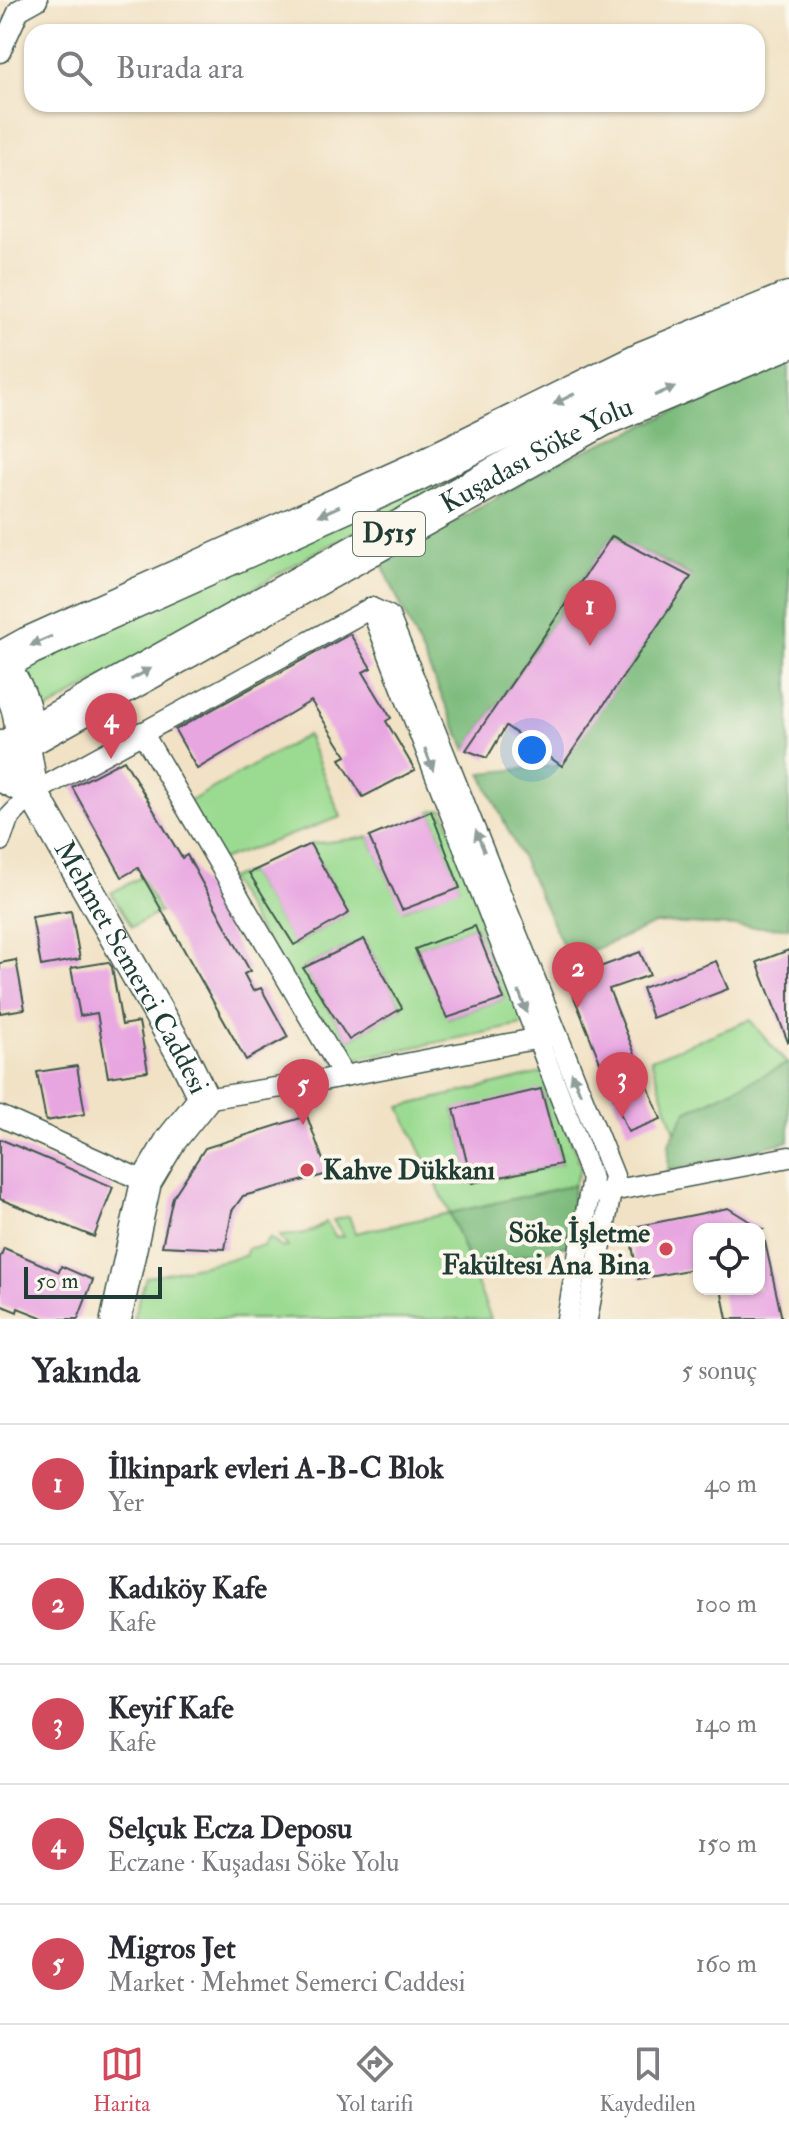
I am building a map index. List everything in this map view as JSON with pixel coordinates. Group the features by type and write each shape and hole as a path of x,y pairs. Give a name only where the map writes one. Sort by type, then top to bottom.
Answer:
{"highway":[{"name":"Kuşadası Söke Yolu","path":"2,672 29,646 416,472 644,360 789,301"},
{"name":"Kuşadası Söke Yolu","path":"12,747 602,417 789,339"},
{"path":"2,672 22,708 12,747"}],"street":[{"path":"0,52 19,10 37,0"},
{"path":"0,841 8,819 33,793 371,608 547,1036 614,1176 587,1319"},
{"path":"142,732 344,1076"},
{"name":"Mehmet Semerci Caddesi","path":"12,747 33,793 184,1058 204,1099 171,1140 146,1182 116,1319"},
{"path":"0,776 33,793"},
{"path":"204,1099 344,1076 547,1036"},
{"path":"547,1036 592,1179 567,1319"},
{"path":"0,1116 146,1182"},
{"path":"589,1196 789,1157"}],"green space":[{"path":"789,363 789,928 657,923 570,960 481,773 562,765 691,576 612,536 466,750 382,564 556,463"},
{"path":"459,462 465,474 312,554 44,712 16,662"},
{"path":"307,735 341,817 218,861 185,804"},
{"path":"443,809 527,1024 336,1063 228,878 249,873 295,945 348,913 310,844 369,837 403,910 459,887 431,811","holes":["475,926 504,999 448,1018 415,949","364,939 402,1008 349,1040 303,968"]},
{"path":"141,877 160,912 132,927 111,893"},
{"path":"750,1020 787,1064 686,1112 675,1132 651,1059"},
{"path":"789,1063 789,1141 668,1171 669,1143 686,1112"},
{"path":"545,1072 581,1168 574,1185 450,1214 491,1319 133,1319 146,1277 245,1256 248,1248 263,1246 270,1238 282,1248 288,1247 279,1236 310,1231 326,1222 336,1237 344,1236 333,1220 349,1216 355,1233 450,1213 400,1107","holes":["541,1090 561,1164 473,1183 454,1110"]},
{"path":"574,1185 569,1245 471,1268 450,1213"}],"building":[{"path":"612,536 691,577 562,766 506,726 487,758 466,750"},
{"path":"350,634 371,668 363,672 391,718 386,721 415,770 363,797 340,759 346,756 311,701 197,769 175,730"},
{"path":"124,760 182,858 187,855 250,971 244,974 253,991 261,988 288,1037 246,1060 138,868 122,877 72,787"},
{"path":"431,811 460,888 402,910 369,837"},
{"path":"310,844 349,913 294,945 249,873"},
{"path":"71,911 80,959 41,966 32,917"},
{"path":"475,926 504,999 447,1018 415,949"},
{"path":"364,939 402,1008 349,1040 303,968"},
{"path":"789,950 789,1042 788,1042 757,962"},
{"path":"640,952 650,975 609,989 661,1119 628,1132 564,972 597,960 600,967"},
{"path":"16,960 25,1009 0,1013 0,963"},
{"path":"716,961 728,989 652,1018 642,988"},
{"path":"108,962 112,967 122,1025 139,1022 148,1071 108,1077 97,1013 80,1016 71,968"},
{"path":"77,1066 85,1114 46,1121 37,1072"},
{"path":"541,1089 561,1164 472,1183 454,1109"},
{"path":"307,1116 328,1174 243,1196 232,1211 225,1249 162,1246 173,1197 205,1148"},
{"path":"0,1139 113,1187 94,1237 0,1199"},
{"path":"728,1208 752,1223 693,1223 693,1269 638,1279 629,1228"},
{"path":"765,1242 782,1319 727,1319 722,1295 765,1295"},
{"path":"4,1248 59,1272 61,1266 93,1280 78,1319 46,1319 0,1305 0,1258"}],"place":[{"name":"İlkinpark evleri A-B-C Blok","path":"590,646"},
{"name":"Selçuk Ecza Deposu","path":"111,759"},
{"name":"Kadıköy Kafe","path":"578,1008"},
{"name":"Keyif Kafe","path":"622,1118"},
{"name":"Migros Jet","path":"303,1125"},
{"name":"Kahve Dükkanı","path":"307,1170"},
{"name":"Söke İşletme Fakültesi Ana Bina","path":"666,1249"}]}
